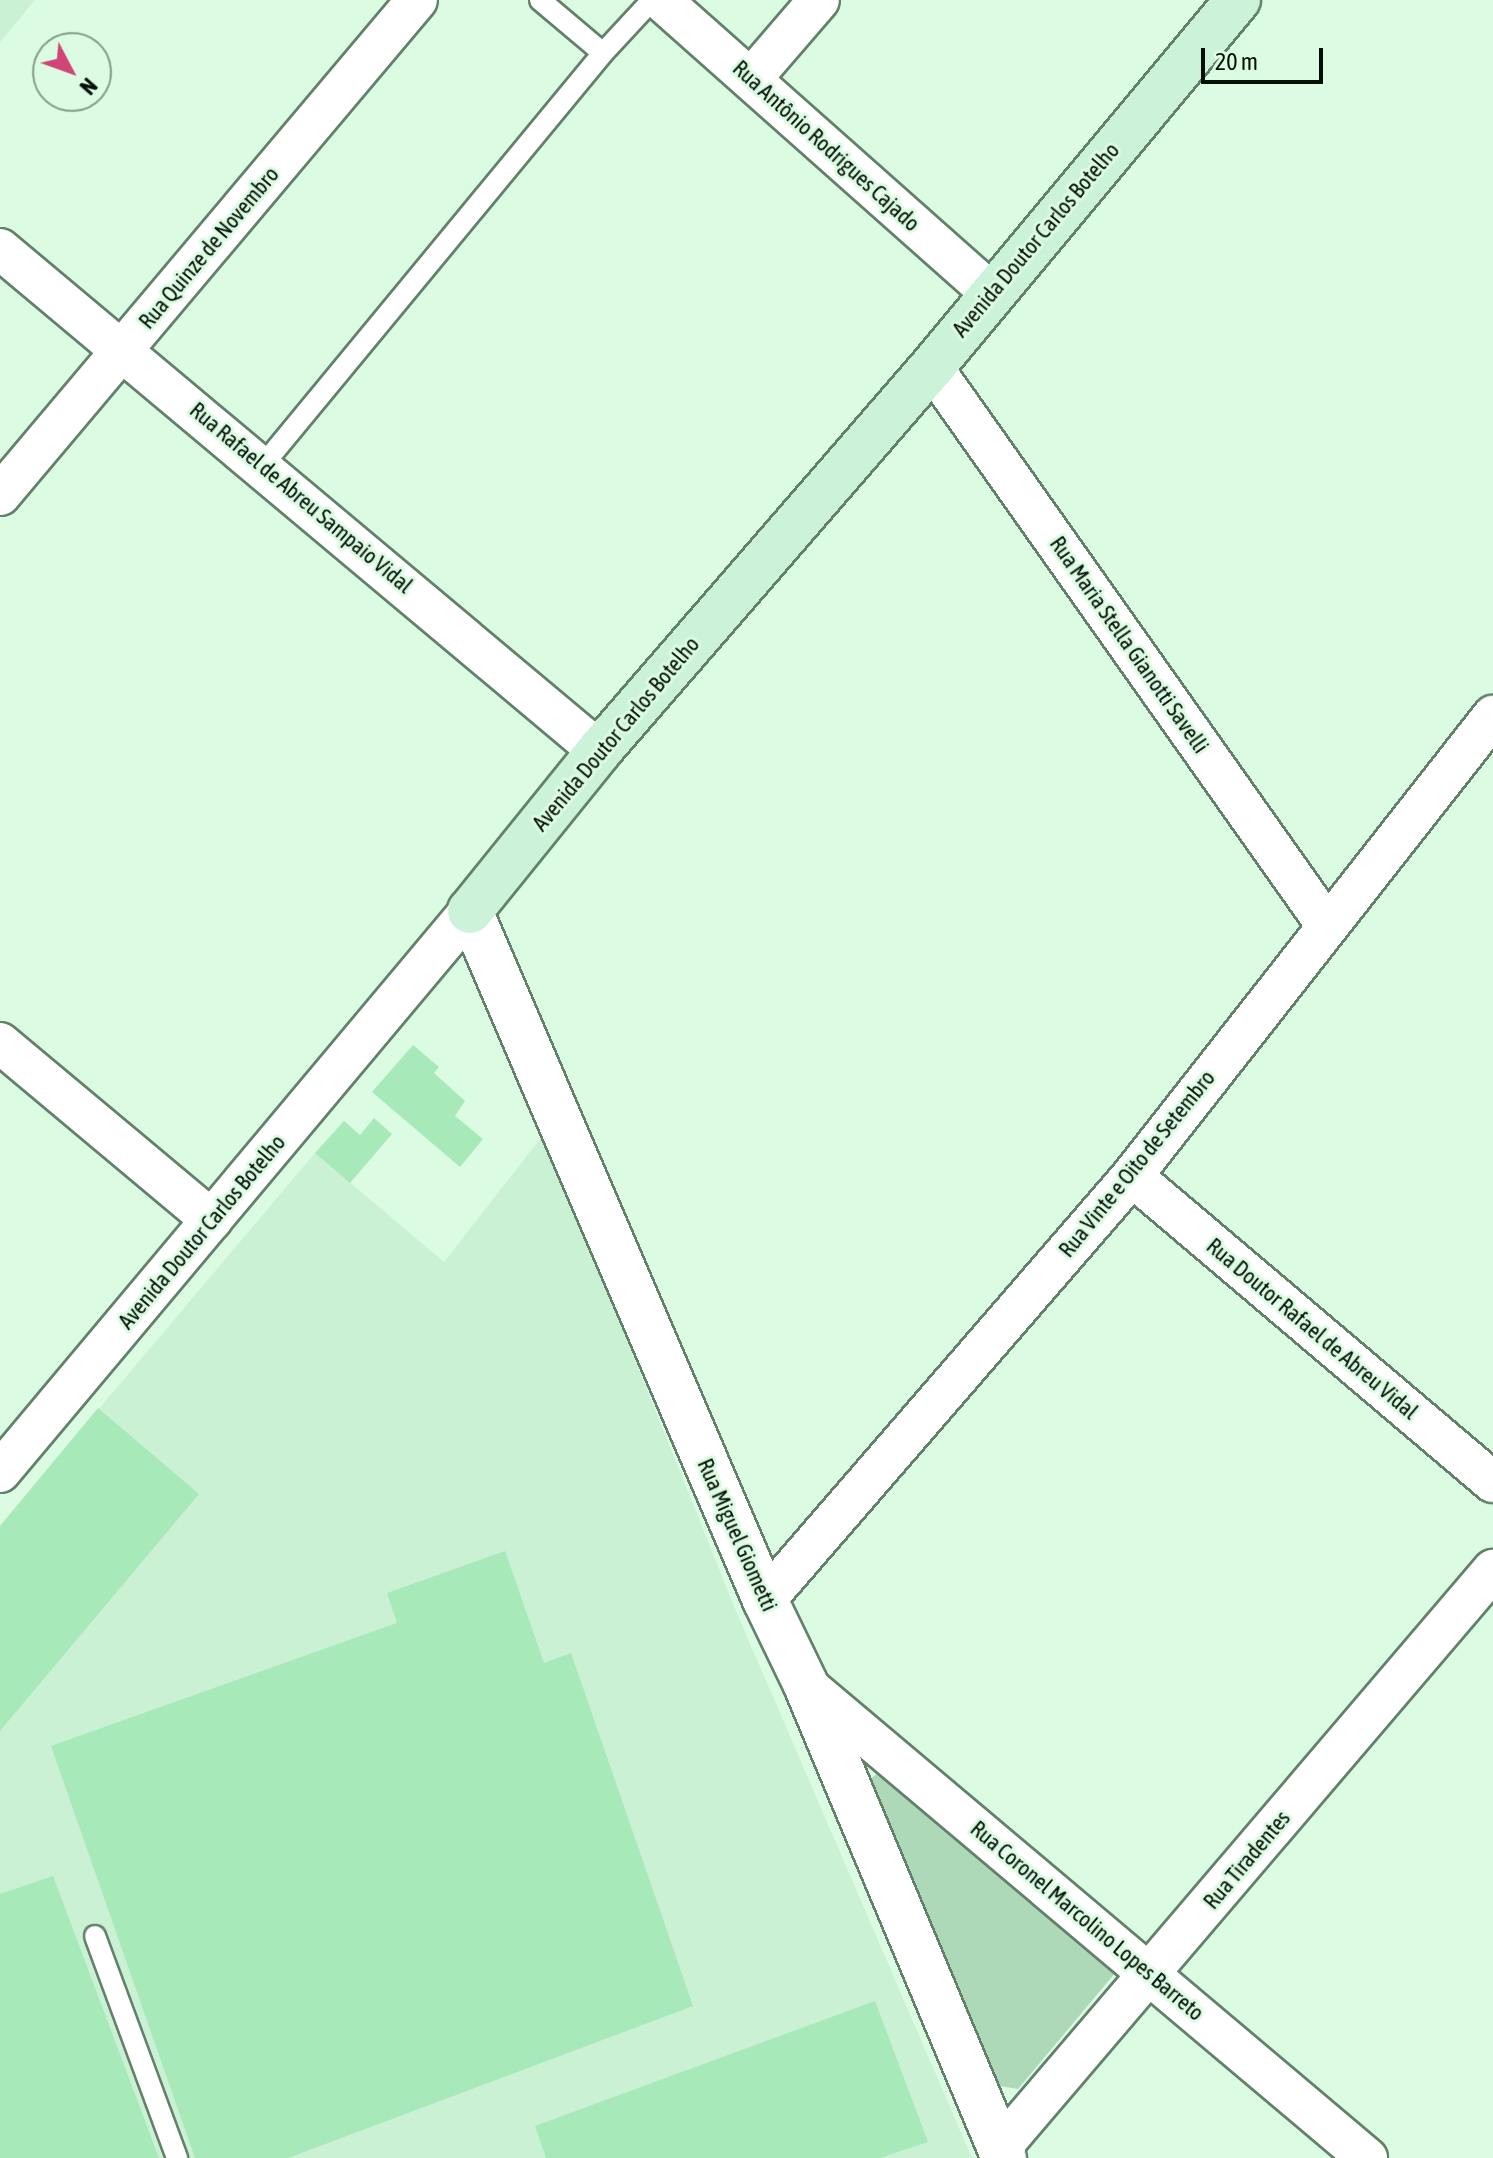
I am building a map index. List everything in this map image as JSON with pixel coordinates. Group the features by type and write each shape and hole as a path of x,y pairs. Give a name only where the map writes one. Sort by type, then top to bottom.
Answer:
{"main road":[{"name":"Avenida Doutor Carlos Botelho","path":"470,911 599,751 932,367 1238,0"}],"street":[{"name":"Rua Quinze de Novembro","path":"0,495 417,0"},
{"name":"Rua Antônio Rodrigues Cajado","path":"661,0 991,293"},
{"path":"751,79 819,0"},
{"name":"Rua Rafael de Abreu Sampaio Vidal","path":"0,249 263,465 599,751"},
{"name":"Rua Maria Stella Gianotti Savelli","path":"932,367 1326,924"},
{"name":"Rua Vinte e Oito de Setembro","path":"765,1600 1132,1176 1326,924 1493,716"},
{"name":"Avenida Doutor Carlos Botelho","path":"0,1472 470,911"},
{"name":"Rua Miguel Giometti","path":"470,911 765,1600 806,1685 1002,2153"},
{"path":"0,1043 212,1220"},
{"name":"Rua Doutor Rafael de Abreu Vidal","path":"1132,1176 1493,1482"},
{"name":"Rua Tiradentes","path":"1002,2153 1493,1570"},
{"name":"Rua Coronel Marcolino Lopes Barreto","path":"806,1685 1367,2158"}],"lane":[{"path":"540,0 603,53"},
{"path":"263,465 603,53 652,0"},
{"path":"95,1936 177,2158"}],"shaded area":[{"path":"0,0 35,0 0,42"},
{"path":"544,1134 736,1611 972,2158 0,2158 0,1526 315,1153 444,1262"},
{"path":"877,1774 1113,1960 1116,1972 1018,2089 1000,2086 864,1783"}],"building":[{"path":"413,1045 439,1067 434,1073 465,1101 455,1116 483,1139 460,1167 372,1092"},
{"path":"374,1118 392,1134 350,1183 315,1153 344,1121 360,1135"},
{"path":"98,1408 199,1494 0,1731 0,1526"},
{"path":"505,1551 544,1663 571,1653 693,2006 288,2158 195,2158 51,1746 397,1623 387,1593"},
{"path":"53,1876 159,2158 0,2158 0,1894"},
{"path":"875,2001 928,2142 880,2158 546,2158 535,2126"}]}
